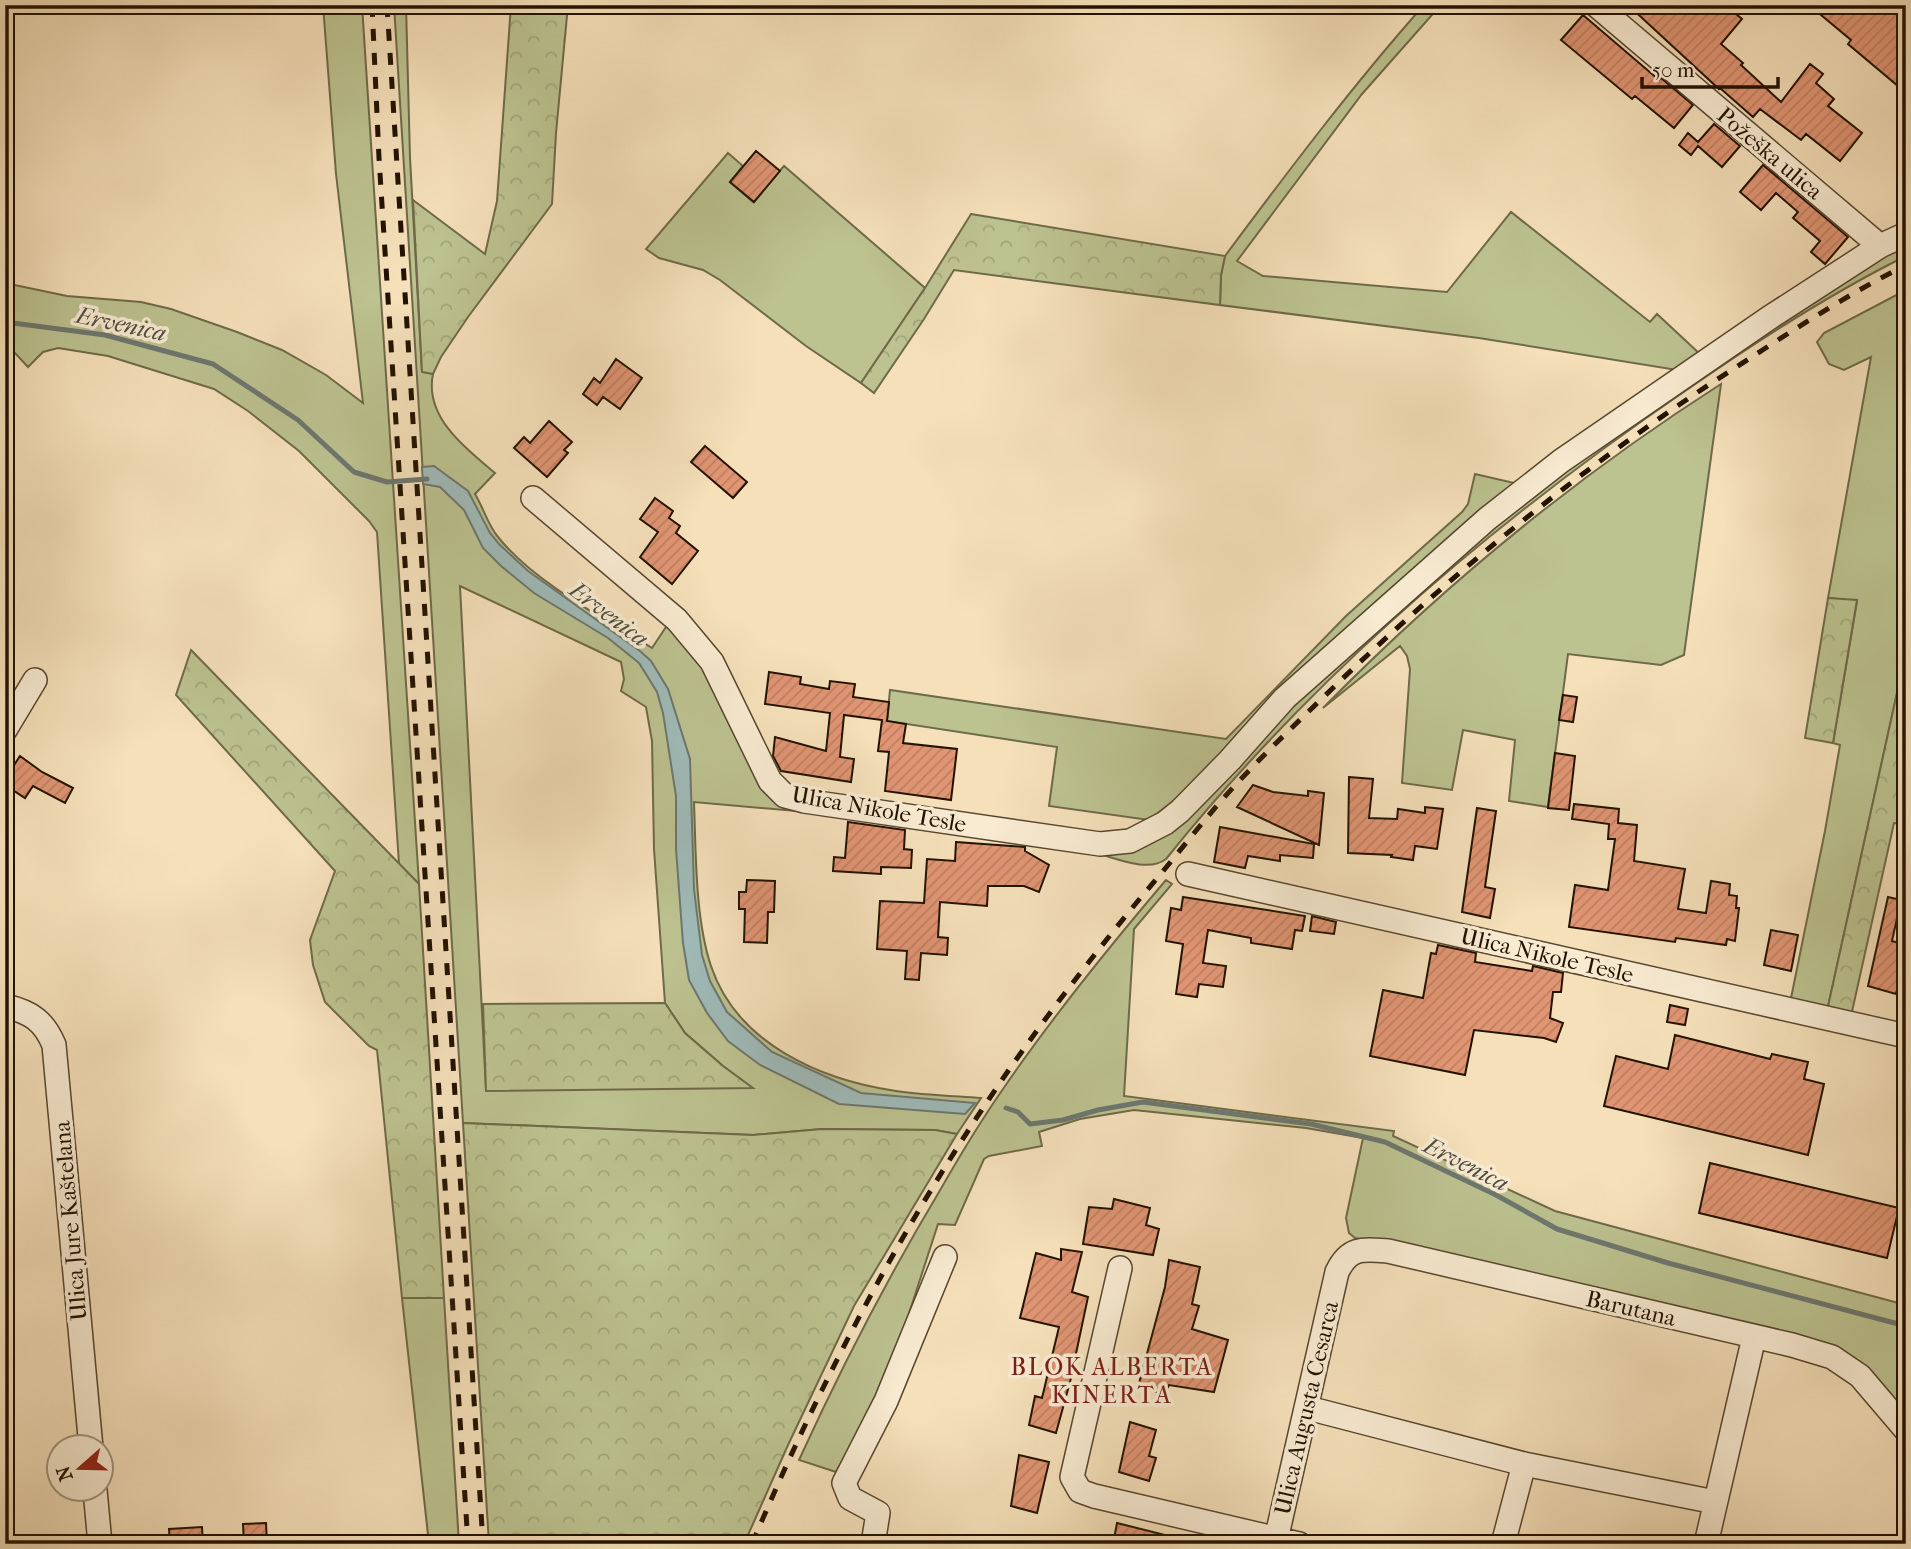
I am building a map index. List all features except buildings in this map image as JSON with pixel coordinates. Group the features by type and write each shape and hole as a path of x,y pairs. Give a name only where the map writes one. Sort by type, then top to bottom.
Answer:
{"street":[{"name":"Požeška ulica","path":"1596,5 1880,246"},
{"name":"Ulica Nikole Tesle","path":"533,498 677,620 712,662 770,781 785,796 1100,844 1130,841 1180,811 1285,698 1487,519 1561,461 1662,390 1880,246 1906,234"},
{"path":"5,730 35,680"},
{"name":"Ulica Nikole Tesle","path":"1188,874 1906,1036"},
{"name":"Ulica Jure Kaštelana","path":"13,1008 37,1018 47,1029 54,1045 90,1434"},
{"name":"Barutana","path":"1337,1272 1344,1257 1352,1252 1388,1251 1792,1345 1832,1357 1860,1376 1906,1430"},
{"path":"873,1544 878,1513 850,1498 844,1483 886,1401 945,1257"},
{"path":"1120,1268 1072,1477 1076,1484 1080,1490 1094,1496 1275,1541 1299,1544"},
{"name":"Ulica Augusta Cesarca","path":"1275,1541 1308,1408 1337,1272"},
{"path":"1706,1544 1754,1337"},
{"path":"1308,1408 1524,1464 1715,1503"},
{"path":"1503,1544 1524,1464"},
{"path":"96,1504 100,1544"}],"green space":[{"path":"323,5 362,5 419,884 399,864 377,532 369,521 299,451 248,411 214,389 108,356 58,348 43,352 28,367 15,353 5,352 5,283 67,296 141,302 171,309 282,350 326,375 363,403 336,174"},
{"path":"394,5 406,5 410,158 422,372 433,374 435,404 450,431 495,473 475,494 488,522 498,537 530,569 570,598 652,648 670,621 797,807 796,811 694,802 697,885 702,927 711,966 723,993 740,1017 761,1037 785,1054 811,1067 868,1086 981,1098 957,1134 935,1130 822,1129 753,1135 463,1123","holes":["460,586 621,662 624,679 621,691 646,707 652,741 654,849 665,1003 685,1033 751,1087 486,1090"]},
{"path":"511,5 568,5 552,204 468,317 433,374 422,372 413,200 485,254 497,201"},
{"path":"1424,5 1439,7 1362,94 1237,261 1263,276 1447,292 1511,212 1650,322 1657,314 1701,355 1683,371 1479,338 1220,305 1225,256 1297,160"},
{"path":"728,153 743,166 730,182 753,202 784,166 925,288 861,383 806,346 720,280 703,270 659,258 646,249"},
{"path":"971,214 1225,256 1220,305 954,270 874,393 861,383"},
{"path":"1906,246 1906,256 1795,318 1616,439 1477,547 1345,665 1282,727 1222,792 1166,859 1159,863 1141,865 1096,853 1122,848 1349,646 1604,437 1882,257"},
{"path":"1906,290 1906,652 1827,1011 1790,1003 1840,745 1833,743 1857,601 1828,598 1871,357 1844,370 1829,364 1817,342 1824,333"},
{"path":"1721,384 1684,655 1661,665 1568,654 1548,807 1509,801 1515,740 1463,730 1452,790 1402,783 1410,669 1407,656 1400,646 1323,708 1416,619 1513,535 1615,456"},
{"path":"1475,474 1523,485 1185,792 1149,820 1049,806 1057,747 887,721 890,690 1226,739 1346,616 1462,512 1468,504"},
{"path":"1828,598 1857,600 1833,743 1805,738"},
{"path":"191,650 419,884 444,1298 402,1298 377,1050 369,1046 325,1002 313,965 310,940 335,871 176,695"},
{"path":"1906,652 1906,824 1894,823 1851,1016 1827,1011"},
{"path":"1166,880 1172,884 1134,929 1124,1096 1394,1131 1393,1136 1555,1211 1906,1305 1906,1423 1865,1373 1355,1238 1349,1233 1346,1218 1363,1138 1306,1128 1134,1110 1080,1119 1039,1132 1042,1146 984,1159 955,1225 938,1224 891,1369 877,1400 836,1472 799,1460 883,1291 994,1101 1062,1008"},
{"path":"665,1003 685,1033 753,1088 486,1091 483,1004"},
{"path":"463,1123 753,1135 822,1129 935,1130 957,1134 854,1306 744,1544 489,1544"},
{"path":"402,1298 444,1298 459,1544 429,1544"}],"water":[{"path":"434,466 468,491 490,533 499,544 528,571 640,651 651,661 668,689 690,759 694,889 702,955 710,981 727,1012 772,1052 861,1093 975,1103 965,1114 839,1104 760,1065 728,1041 707,1013 689,980 683,943 676,849 676,796 663,713 657,692 639,663 608,638 534,593 483,548 464,510 440,487 423,484 422,467"}],"waterway":[{"name":"Ervenica","path":"5,322 105,335 213,364 298,420 354,472 387,482 427,479"},
{"name":"Ervenica","path":"1006,1108 1018,1112 1030,1124 1063,1120 1143,1102 1311,1124 1385,1142 1496,1195 1557,1229 1668,1263 1906,1326"}],"railway":[{"path":"372,5 379,158 468,1544"},
{"path":"387,5 483,1544"},
{"path":"752,1544 802,1431 857,1320 950,1160 1002,1080 1060,1000 1221,801 1279,740 1383,641 1427,601 1564,488 1710,384 1831,307 1906,265"}],"district":[{"name":"BLOK ALBERTA KINERTA","path":"1112,1381"}]}
